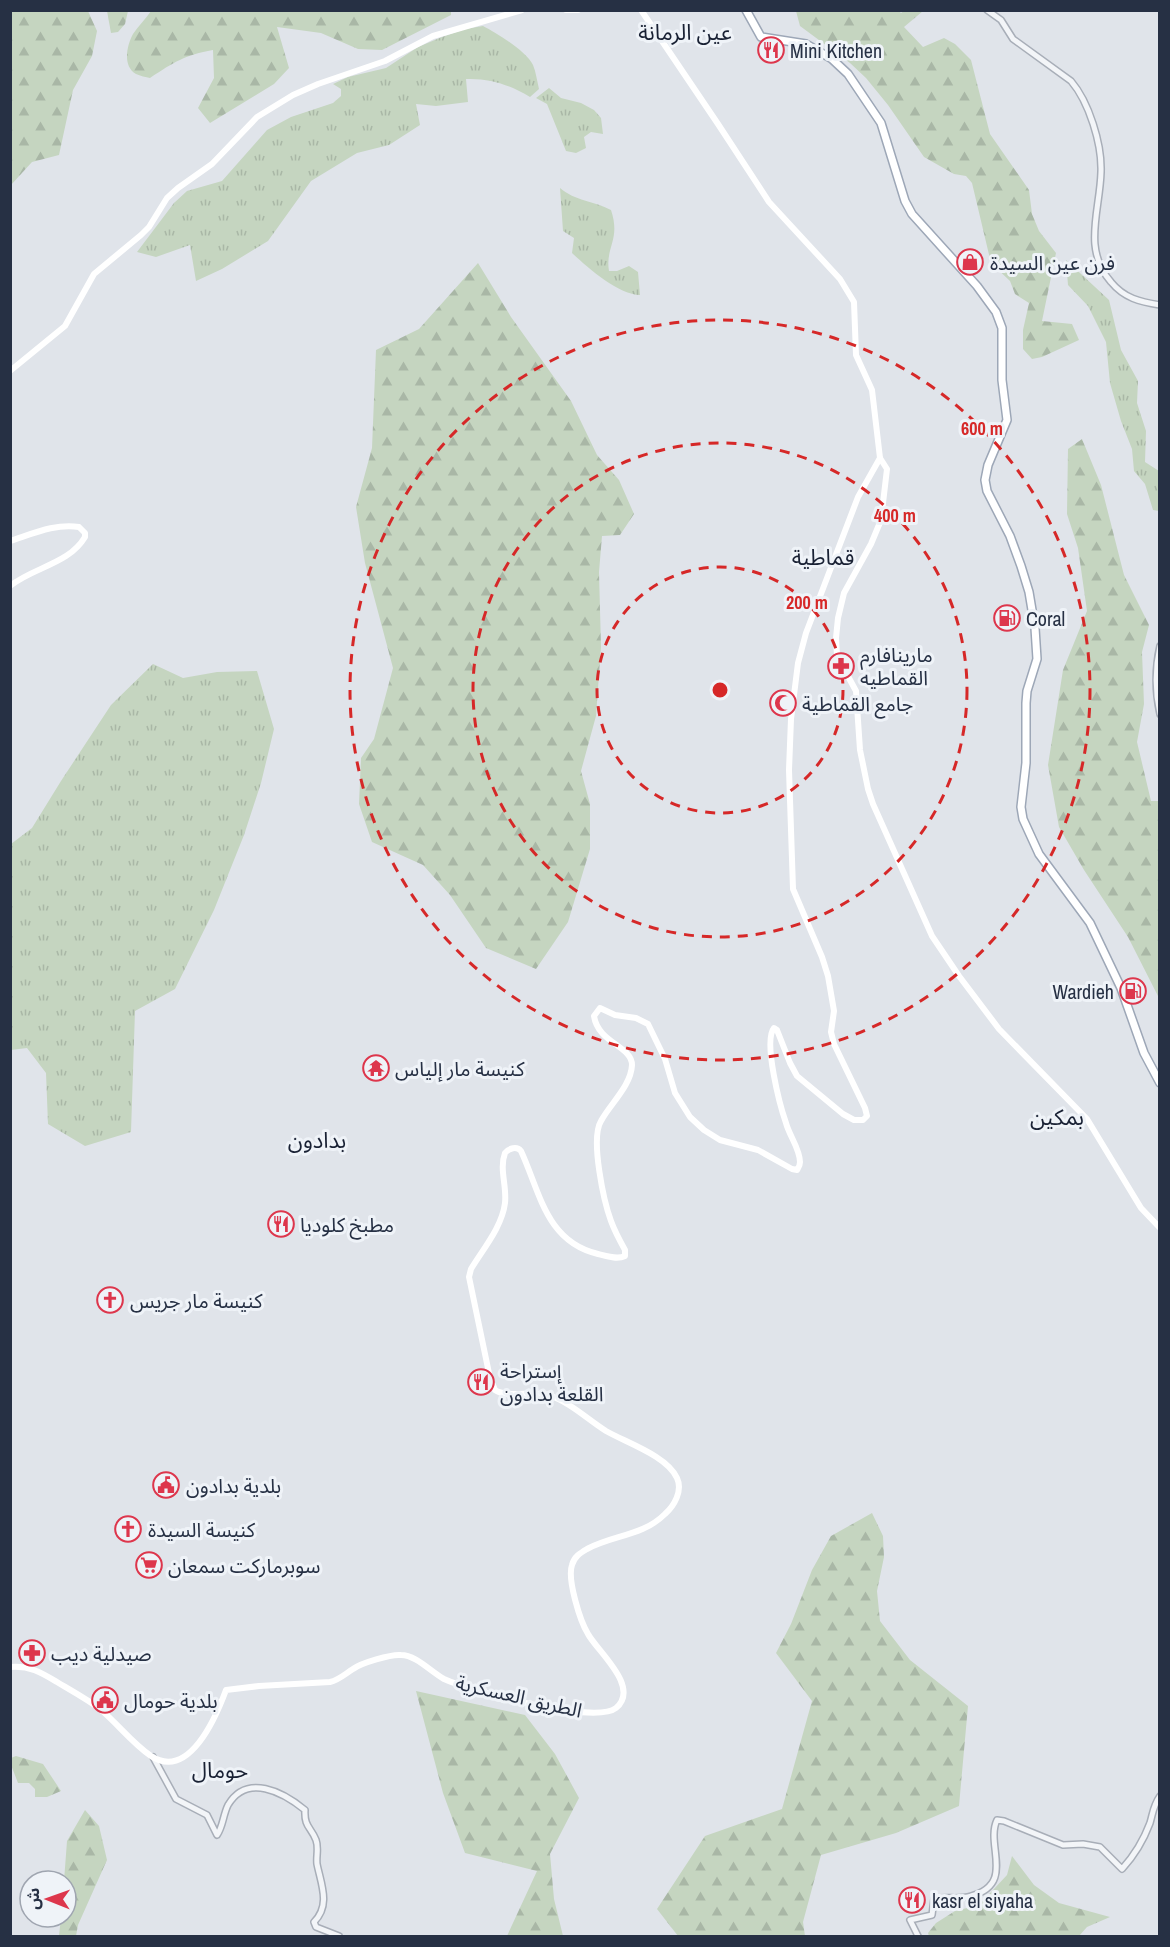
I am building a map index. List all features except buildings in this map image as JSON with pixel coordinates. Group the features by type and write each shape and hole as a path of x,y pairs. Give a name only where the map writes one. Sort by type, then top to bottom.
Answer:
{"main road":[{"path":"10,372 65,326 87,283 102,266 149,227 167,198 212,164 257,117 286,99 318,84 385,61 432,36 522,10"},
{"path":"566,10 578,10"},
{"path":"641,10 769,202 840,279 854,302 856,355 872,390 880,458 887,469 883,512 871,544 844,593 836,638 837,656 856,691 860,750 873,804 932,936 999,1029 1087,1119 1141,1208 1160,1228"},
{"path":"746,10 761,37 806,44 832,59 848,74 881,123 905,201 912,214 977,286 996,312 1002,328 1002,380 1006,420 988,465 986,485 1010,536 1021,566 1029,592 1037,644 1036,665 1026,696 1026,763 1021,797 1022,814 1031,839 1040,854 1090,923 1121,988 1144,1053 1160,1083"},
{"name":"الطريق العسكرية","path":"153,1757 165,1762 188,1755 207,1731 226,1690 335,1681 355,1667 394,1655 407,1656 446,1679 529,1703 583,1713 599,1713 615,1709 621,1700 621,1682 614,1667 592,1642 585,1628 572,1585 571,1566 575,1558 584,1551 601,1542 647,1528 663,1517 677,1498 678,1481 674,1472 652,1455 609,1432 558,1399 536,1393 497,1392 490,1378 469,1277 471,1269 504,1212 506,1193 502,1165 506,1151 515,1148 521,1151 545,1210 558,1230 584,1250 621,1258 625,1255 610,1218 597,1155 597,1138 600,1123 628,1078 632,1063 627,1052 607,1039 597,1028 594,1016 600,1008 615,1015 636,1018 648,1024 665,1059 675,1093 690,1117 720,1140 758,1150 797,1170 800,1161 786,1124 774,1075 770,1039 772,1029 777,1030 793,1070 806,1084 850,1119 863,1120 867,1116 834,1044 831,1032 834,1011 828,976 794,889 789,770 791,719 799,656 858,496 880,458"},
{"path":"10,541 45,530 66,527 79,527 85,533 85,537 74,552 10,586"},
{"path":"14,1667 25,1666 37,1670 83,1697 99,1708 153,1757"}],"street":[{"path":"987,10 1001,20 1013,39 1071,81 1078,89 1088,112 1100,153 1101,178 1094,247 1098,262 1108,279 1126,297 1160,304"},
{"path":"1160,646 1156,679 1160,714"},
{"path":"153,1757 176,1798 207,1815 217,1835 229,1803 251,1787 277,1792 305,1810 306,1825 316,1838 317,1863 324,1892 321,1913 314,1922 316,1927 339,1936"},
{"path":"918,1936 910,1920 932,1915 934,1899 971,1896 982,1891 993,1880 997,1866 994,1832 997,1820 1014,1824 1063,1845 1087,1844 1100,1847 1122,1869 1148,1828 1152,1809 1160,1797"}],"green space":[{"path":"11,10 88,11 97,31 92,56 73,90 59,155 32,162 11,185"},
{"path":"898,10 901,13 923,11 904,27 923,47 944,38 955,44 971,60 990,134 1029,190 1032,214 1039,231 1056,253 1042,321 1072,324 1079,340 1042,357 1032,359 1023,349 1023,330 1029,303 1015,294 1010,281 991,263 972,183 966,176 954,174 924,157 866,78 850,63 800,26 796,11"},
{"path":"107,11 128,11 125,24 118,32 111,33"},
{"path":"151,11 451,11 451,15 382,50 358,49 321,33 277,27 289,68 274,84 210,123 198,108 214,78 213,50 180,60 150,78 136,74 129,66 127,55 131,39"},
{"path":"483,26 511,43 530,60 539,89 530,97 499,83 466,79 468,102 436,106 416,104 420,125 389,145 357,153 311,181 268,241 222,269 196,281 190,245 156,257 137,252 174,203 187,191 222,181 267,130 291,117 333,103 341,96 341,89 333,84 348,77 386,68 418,47 442,37"},
{"path":"549,88 561,98 581,103 594,110 601,118 603,134 591,132 584,137 586,148 576,153 566,151 547,104 536,98"},
{"path":"560,188 572,196 611,210 614,220 614,236 608,263 609,271 617,271 629,266 638,272 640,295 613,286 572,253 574,238 563,231"},
{"path":"1066,260 1109,300 1121,350 1138,381 1137,403 1146,431 1145,462 1159,471 1159,511 1153,510 1145,484 1134,471 1132,449 1110,383 1106,342 1088,306 1068,285"},
{"path":"478,263 511,317 571,401 597,455 619,480 634,514 620,535 602,536 599,572 601,647 596,716 581,771 590,804 590,849 568,922 536,969 486,948 450,895 423,865 372,842 359,804 361,758 374,739 393,668 365,563 356,507 372,448 376,350 419,329"},
{"path":"1082,439 1101,485 1124,575 1149,625 1142,652 1144,704 1137,742 1151,801 1159,801 1159,998 1128,937 1059,827 1048,765 1063,670 1087,611 1078,548 1067,514 1068,449"},
{"path":"153,664 183,678 217,672 257,671 274,729 261,783 244,835 214,910 175,989 135,1011 131,1132 85,1146 48,1124 46,1073 27,1048 11,1050 11,844 32,828 111,705"},
{"path":"872,1513 883,1536 884,1557 877,1591 880,1621 910,1660 968,1706 959,1806 896,1833 821,1855 803,1922 805,1936 678,1936 657,1909 705,1836 782,1809 812,1701 776,1653 791,1624 812,1570 831,1536"},
{"path":"416,1691 525,1715 555,1754 579,1798 550,1854 554,1899 563,1936 507,1936 537,1871 465,1853 443,1793"},
{"path":"16,1756 43,1764 61,1791 47,1797 35,1797 35,1789 29,1783 18,1783 11,1765 11,1758"},
{"path":"85,1810 99,1826 107,1860 78,1925 78,1869 65,1869 67,1841"},
{"path":"1012,1856 1034,1885 1059,1903 1110,1917 1087,1927 1079,1936 929,1936 928,1933 936,1923 955,1911 979,1905 1007,1875"},
{"path":"60,1929 77,1929 76,1936 59,1936"}],"place":[{"name":"Mini Kitchen","path":"771,50"},
{"name":"فرن عين السيدة","path":"970,262"},
{"name":"Coral","path":"1007,618"},
{"name":"مارينافارم القماطيه","path":"841,666"},
{"name":"جامع القماطية","path":"783,703"},
{"name":"Wardieh","path":"1133,991"},
{"name":"كنيسة مار إلياس","path":"376,1068"},
{"name":"مطبخ كلوديا","path":"281,1224"},
{"name":"كنيسة مار جريس","path":"110,1300"},
{"name":"إستراحة القلعة بدادون","path":"481,1382"},
{"name":"بلدية بدادون","path":"166,1485"},
{"name":"كنيسة السيدة","path":"128,1529"},
{"name":"سوبرماركت سمعان","path":"149,1565"},
{"name":"صيدلية ديب","path":"32,1653"},
{"name":"بلدية حومال","path":"105,1700"},
{"name":"kasr el siyaha","path":"912,1900"}],"district":[{"name":"عين الرمانة","path":"685,32"},
{"name":"قماطية","path":"823,557"},
{"name":"بمكين","path":"1057,1117"},
{"name":"بدادون","path":"317,1140"},
{"name":"حومال","path":"220,1770"}]}
